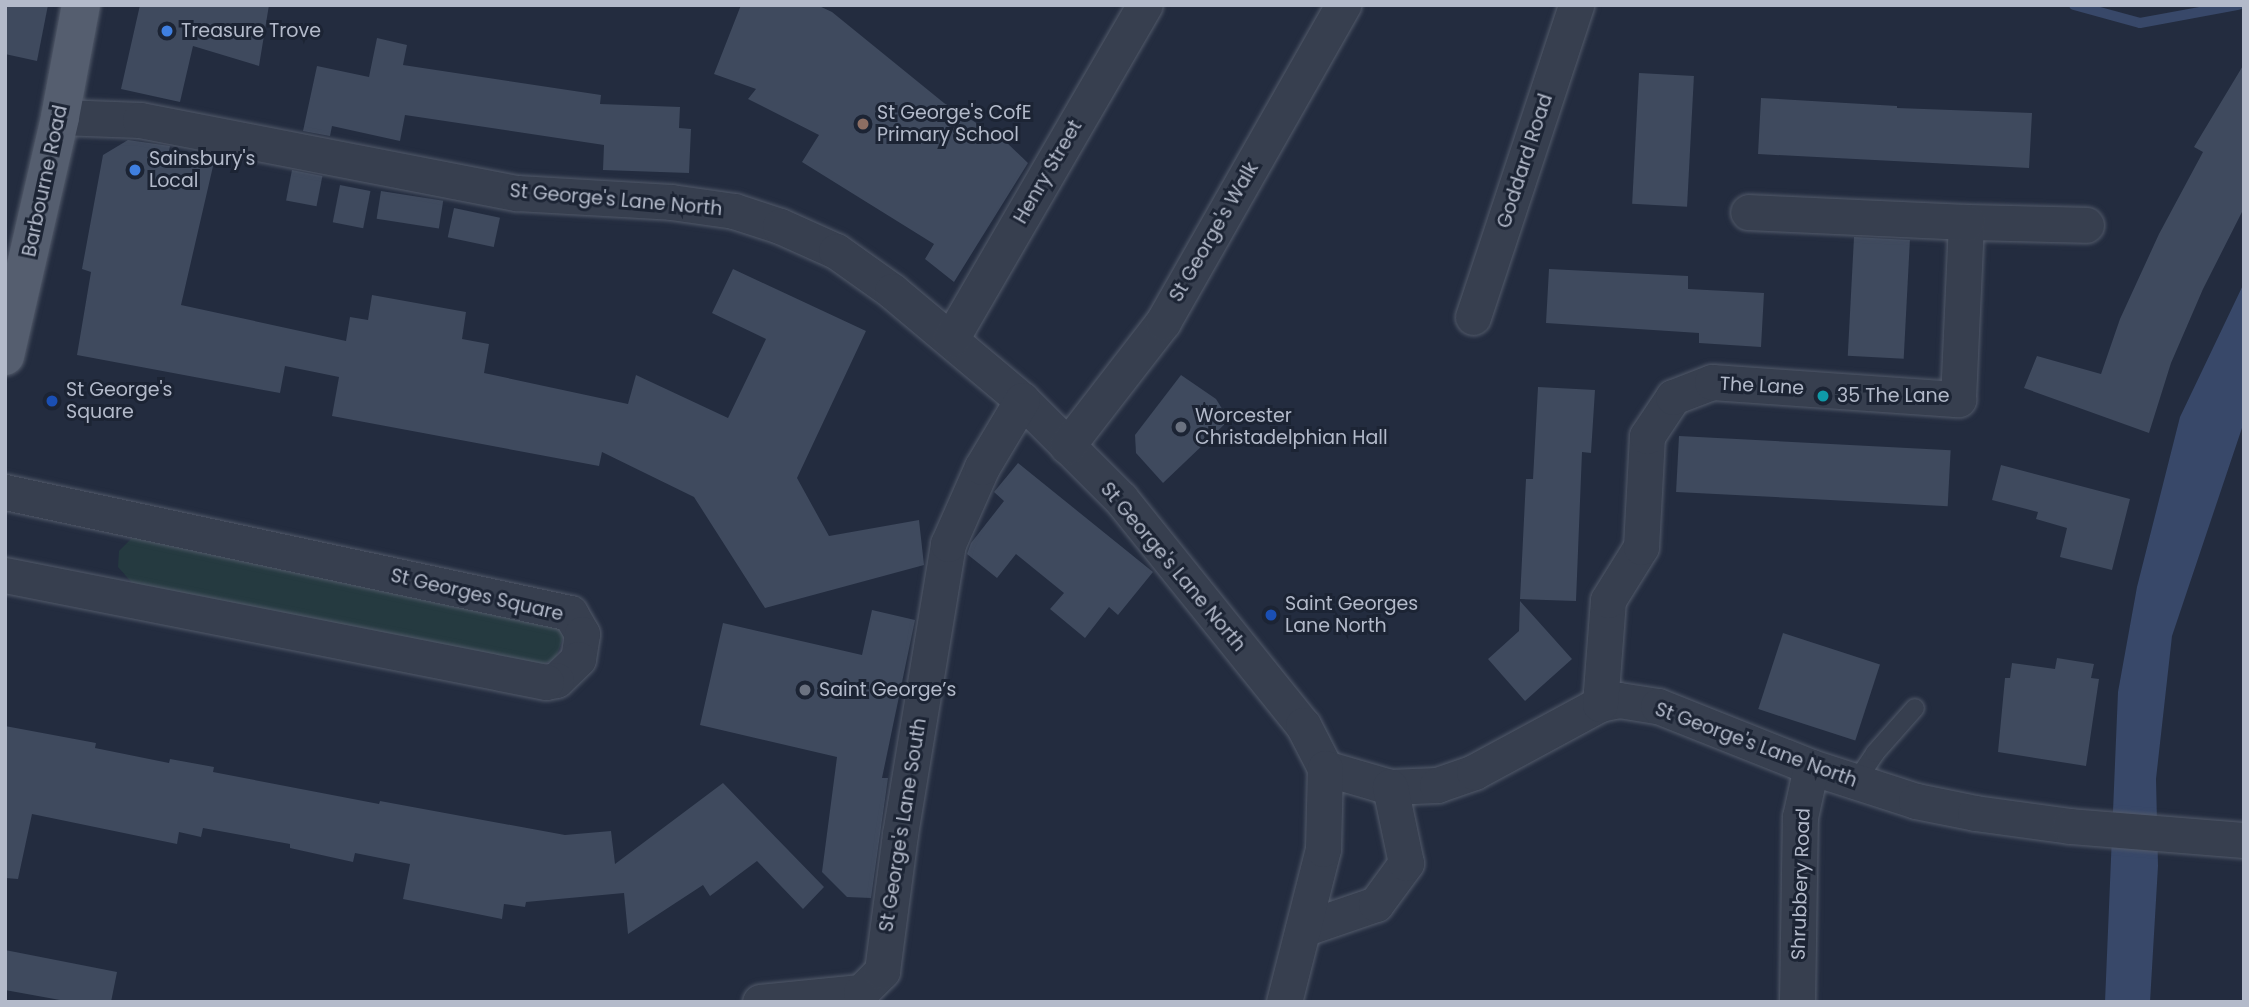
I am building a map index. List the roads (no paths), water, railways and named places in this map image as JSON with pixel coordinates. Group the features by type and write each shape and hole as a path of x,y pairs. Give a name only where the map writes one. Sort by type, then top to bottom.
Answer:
{"main road":[{"name":"Barbourne Road","path":"5,356 14,280 60,117 81,5"}],"street":[{"name":"Henry Street","path":"951,339 1145,5"},
{"name":"St George's Walk","path":"1067,446 1163,322 1343,5"},
{"name":"Goddard Road","path":"1473,317 1576,5"},
{"name":"St George's Lane North","path":"60,117 140,120 517,193 671,202 734,211 780,226 836,251 892,290 1022,400 1121,499 1303,725 1325,768 1390,787 1437,785 1474,772 1600,704 1619,700 1658,706 1811,767 1916,801 1975,813 2070,826 2244,840"},
{"path":"1748,212 2086,225"},
{"name":"The Lane","path":"1600,704 1608,600 1641,547 1647,436 1673,397 1713,382 1958,399 1966,222"},
{"name":"St George's Lane South","path":"760,1002 861,992 882,971 900,834 948,544 982,467 1022,400"},
{"name":"St Georges Square","path":"5,492 570,613 582,635 578,659 556,680 546,682 5,575"},
{"name":"Shrubbery Road","path":"1797,1002 1800,817 1811,767"},
{"path":"1284,1002 1322,849 1325,768"},
{"path":"1303,929 1376,904 1406,863 1390,787"}],"lane":[{"path":"1855,783 1875,753 1915,708"}],"water":[{"path":"2244,283 2244,422 2172,636 2156,779 2158,866 2150,1002 2105,1002 2118,692 2137,587 2180,417"}],"waterway":[{"path":"2074,5 2140,23 2238,5"}],"place":[{"name":"Treasure Trove","path":"167,31"},
{"name":"St George's CofE Primary School","path":"863,124"},
{"name":"Sainsbury's Local","path":"135,170"},
{"name":"35 The Lane","path":"1823,396"},
{"name":"St George's Square","path":"52,401"},
{"name":"Worcester Christadelphian Hall","path":"1181,427"},
{"name":"Saint Georges Lane North","path":"1271,615"},
{"name":"Saint George’s","path":"805,690"}]}
